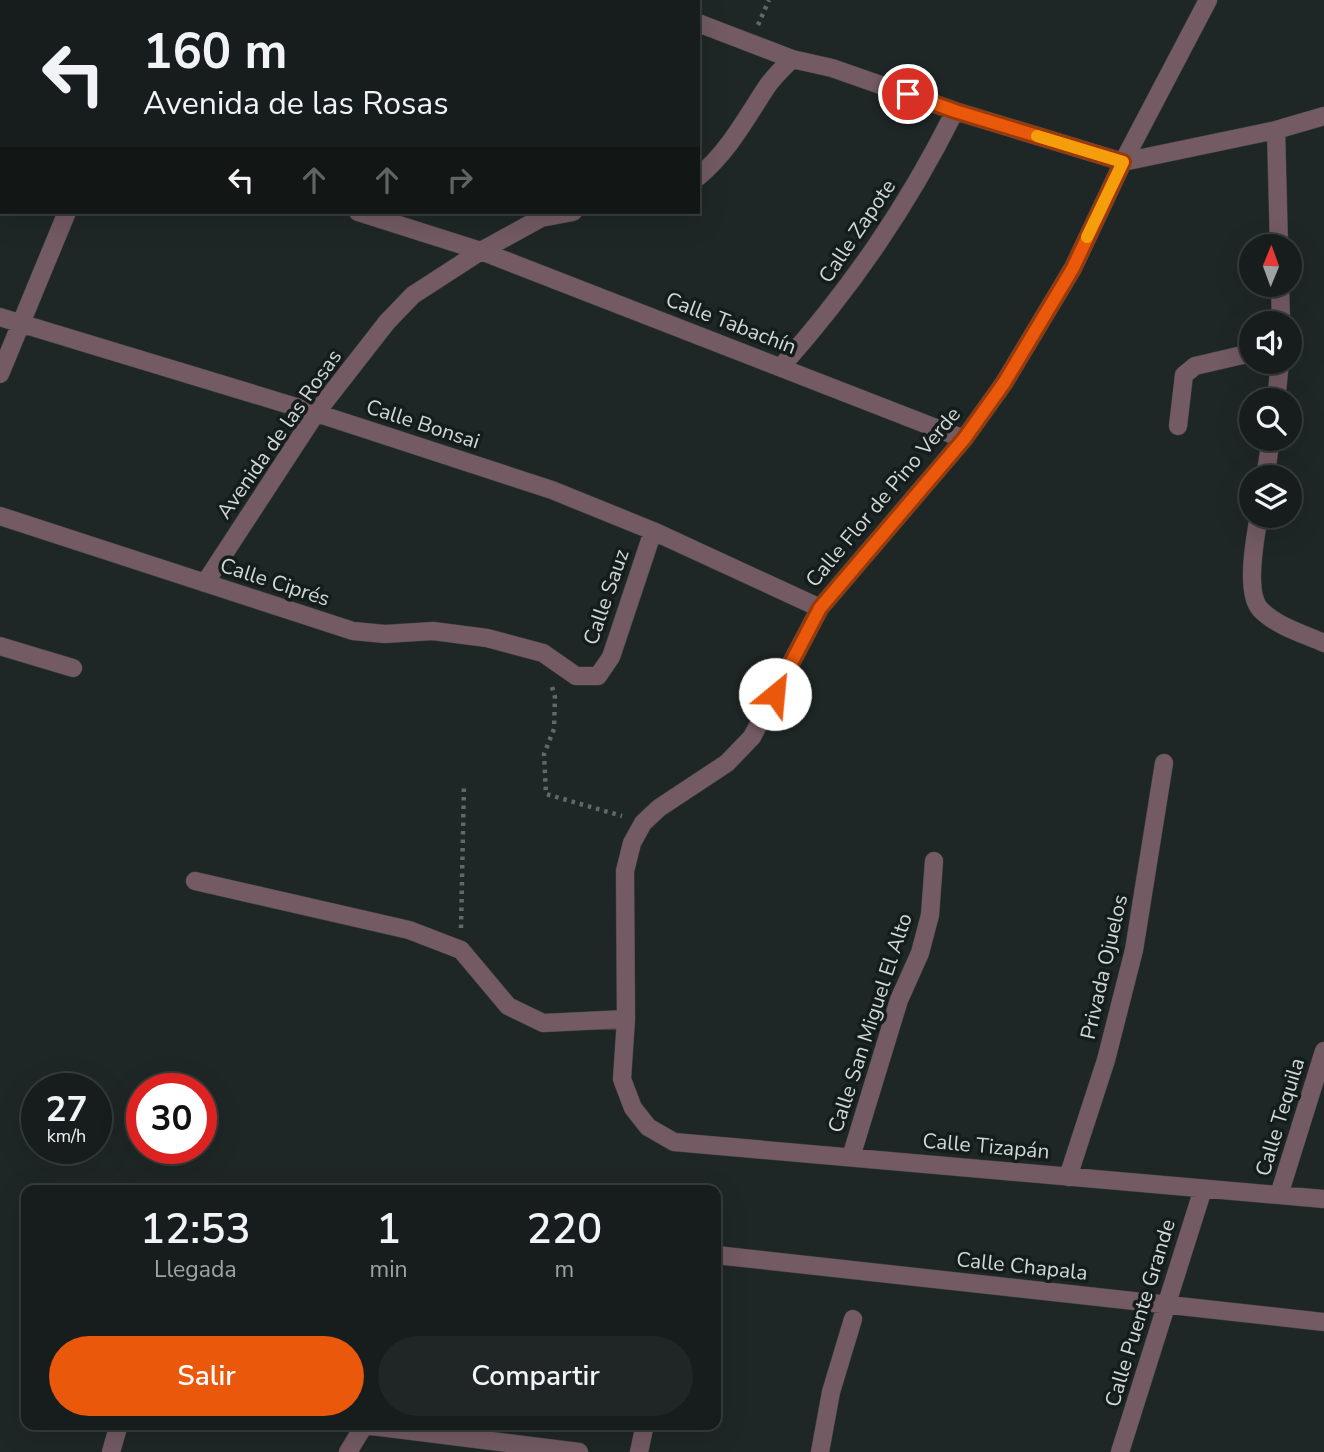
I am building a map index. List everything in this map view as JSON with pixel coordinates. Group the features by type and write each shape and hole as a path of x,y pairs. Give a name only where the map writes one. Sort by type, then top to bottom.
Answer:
{"street":[{"name":"Calle Flor de Pino Verde","path":"648,1127 633,1108 622,1079 626,1019 625,871 632,843 642,823 659,808 727,763 752,737 820,608 964,439 1004,383 1060,291 1123,162 1208,0"},
{"path":"700,24 792,59 861,77 955,111 1123,162 1276,130 1324,116"},
{"path":"700,175 715,163 740,131 768,85 792,59"},
{"name":"Calle Zapote","path":"781,367 849,286 880,244 926,167 955,111"},
{"path":"1276,130 1279,234"},
{"path":"0,374 66,214"},
{"name":"Calle Tabachín","path":"364,214 481,251 964,439"},
{"name":"Avenida de las Rosas","path":"205,583 316,413 387,322 413,295 481,251 541,218 562,214"},
{"name":"Calle Bonsai","path":"0,317 316,413 552,490 653,531 820,608"},
{"path":"1178,426 1184,375 1195,366 1239,356"},
{"name":"Calle Ciprés","path":"0,516 353,631 385,634 433,631 487,638 543,653 576,676 598,676"},
{"path":"1257,528 1252,560 1253,585 1258,608 1277,622 1324,643"},
{"name":"Calle Sauz","path":"598,676 611,657 653,531"},
{"path":"0,646 73,668"},
{"name":"Privada Ojuelos","path":"1068,1177 1106,1060 1134,950 1164,763"},
{"name":"Calle San Miguel El Alto","path":"851,1157 899,1000 920,953 930,915 934,860"},
{"path":"195,881 409,929 461,950 508,1006 543,1023 626,1019"},
{"name":"Calle Tequila","path":"1279,1195 1324,1051"},
{"name":"Calle Tizapán","path":"648,1127 674,1142 1324,1199"},
{"name":"Calle Puente Grande","path":"1120,1452 1203,1189"},
{"name":"Calle Chapala","path":"721,1256 1324,1322"},
{"path":"820,1452 831,1392 853,1320"},
{"path":"111,1452 116,1430"},
{"path":"348,1452 362,1430"},
{"path":"405,1430 579,1452"},
{"path":"639,1452 644,1430"}],"path":[{"path":"543,653 555,697 554,730 544,754 546,794 642,823"},
{"path":"461,950 464,784"}],"slow traffic":[{"path":"1037,136 1123,162 1087,237"}],"route":[{"path":"775,694 820,608 964,439 1004,383 1073,268 1123,162 908,94"}]}
